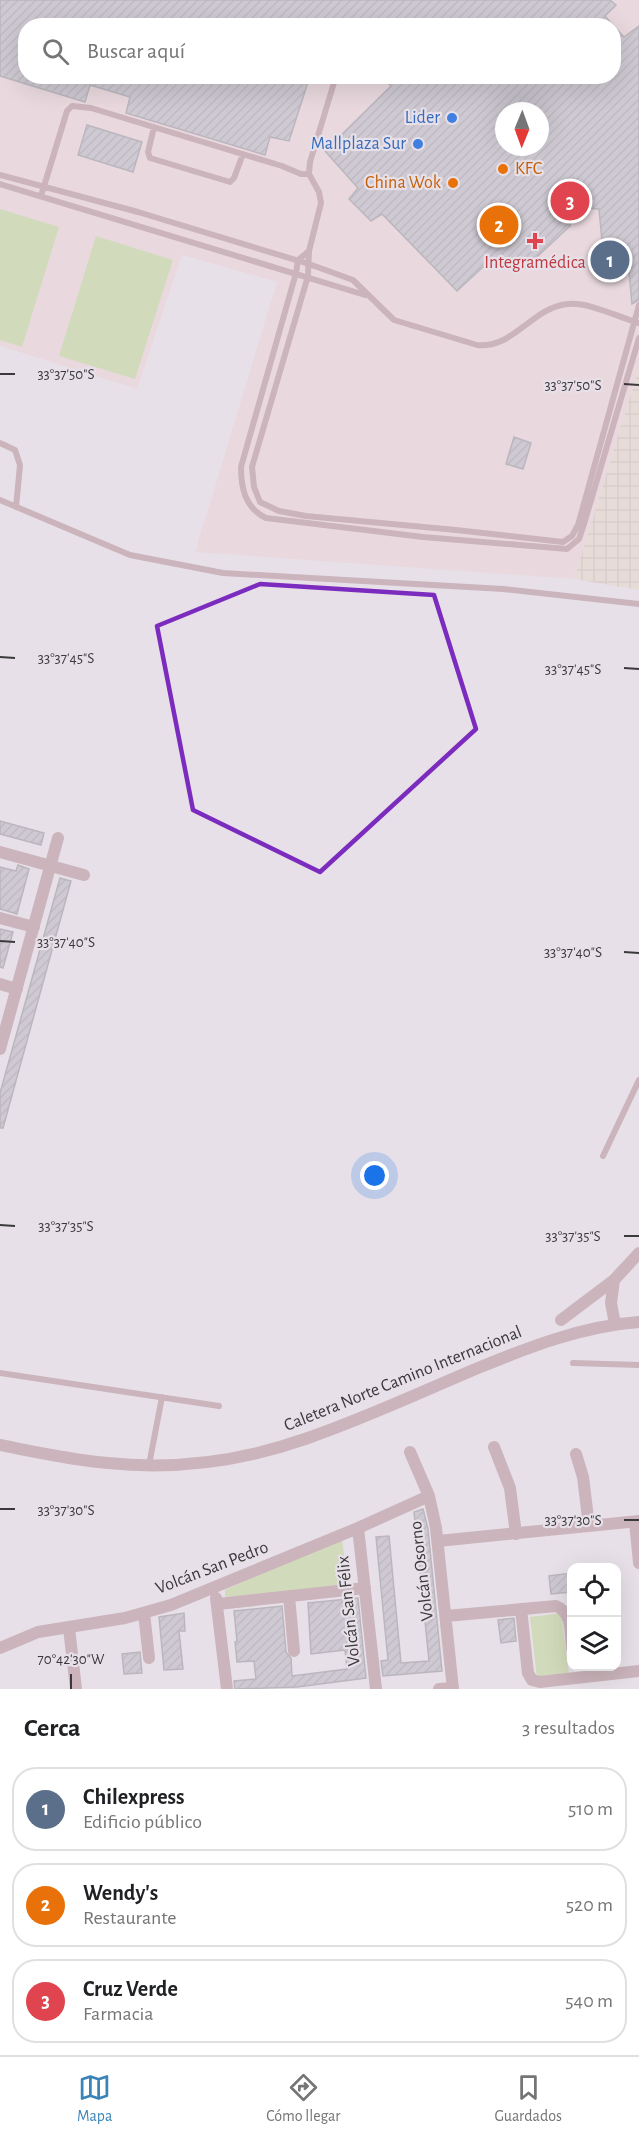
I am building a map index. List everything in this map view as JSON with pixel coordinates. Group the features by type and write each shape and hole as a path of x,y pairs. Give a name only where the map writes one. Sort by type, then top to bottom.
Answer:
{"street":[{"path":"0,1047 58,838"},
{"path":"0,852 84,875"},
{"path":"0,918 34,927"},
{"path":"0,984 17,989"},
{"path":"561,1320 614,1280 639,1253"},
{"path":"614,1280 611,1303 615,1324"},
{"name":"Caletera Norte Camino Internacional","path":"0,1445 78,1460 148,1465 216,1461 289,1444 328,1431 529,1348 578,1332 615,1324 639,1322"},
{"path":"494,1447 510,1488 516,1534"},
{"name":"Volcán Osorno","path":"410,1452 429,1496 438,1541 453,1688"},
{"path":"576,1454 583,1478 589,1526"},
{"name":"Volcán San Pedro","path":"0,1648 38,1632 105,1622 144,1613 214,1588 429,1496"},
{"path":"438,1541 637,1522 639,1563"},
{"name":"Volcán San Félix","path":"358,1528 376,1689"},
{"path":"214,1588 218,1604 227,1689"},
{"path":"218,1604 365,1588"},
{"path":"289,1596 294,1651"},
{"path":"446,1617 552,1606 563,1609 568,1617"},
{"path":"521,1609 529,1677 540,1682 574,1672 639,1671"},
{"path":"144,1613 149,1658"},
{"path":"69,1628 76,1689"},
{"path":"439,1689 453,1688"}],"lane":[{"path":"334,84 314,148 309,174 319,192 321,203 309,251 308,276 252,467 254,488 261,502 279,511 306,516 563,542 572,536 578,525 636,323 639,304"},
{"path":"42,196 67,111 72,106 91,108 301,174 309,174"},
{"path":"154,127 148,152 150,158 230,182 234,178 243,154"},
{"path":"0,175 138,212 309,264 353,280 394,320 448,338 484,346 504,341 545,311 564,304 579,304 636,323"},
{"path":"0,184 308,276 371,298"},
{"path":"309,251 298,261 241,466 241,481 246,499 257,514 266,518 423,537 567,549 579,539 639,338"},
{"path":"0,443 15,450 20,465 16,507"},
{"path":"0,500 130,555 223,573 503,589 639,604"},
{"path":"603,1156 639,1080"},
{"path":"573,1363 639,1365"},
{"path":"0,1373 219,1406"},
{"path":"148,1465 162,1397"}],"highlighted area":[{"path":"260,584 434,595 476,729 320,872 193,810 157,626"}],"shaded area":[{"path":"0,0 639,0 639,368 574,579 195,552 277,282 182,255 137,389 0,346"},
{"path":"639,368 639,590 574,579"}],"green space":[{"path":"0,209 59,227 22,347 0,340"},
{"path":"96,236 173,260 135,379 59,356"},
{"path":"342,1538 348,1586 225,1597 225,1590"},
{"path":"561,1613 569,1674 537,1678 530,1617"}],"building":[{"name":"Mallplaza Sur","path":"0,0 610,0 616,5 605,16 607,18 18,18 18,82 0,76"},
{"name":"Mallplaza Sur","path":"639,26 639,300 632,304 629,272 605,273 599,209 580,208 580,216 571,217 570,226 524,269 483,267 457,291 382,214 371,221 349,199 358,188 325,151 391,86 389,84 621,84 621,34 624,37"},
{"name":"Mallplaza Sur","path":"26,84 307,84 289,141 270,137 265,155 126,113 130,97 90,85 85,102"},
{"path":"87,125 142,142 133,172 78,155"},
{"path":"514,437 531,443 523,469 506,464"},
{"path":"0,821 44,833 41,845 0,834"},
{"path":"18,865 29,869 17,914 0,909 0,867 16,871"},
{"path":"60,878 71,881 3,1128 0,1128 0,1093"},
{"path":"0,929 13,932 3,968 0,967"},
{"path":"423,1509 428,1529 442,1671 383,1676 381,1661 388,1660 376,1537 389,1536 401,1663 429,1661 414,1512"},
{"path":"567,1574 567,1592 551,1594 549,1576"},
{"path":"358,1598 366,1678 297,1687 235,1689 234,1681 256,1679 254,1661 237,1662 234,1611 282,1606 286,1652 291,1658 292,1676 347,1669 345,1650 311,1654 308,1603"},
{"path":"184,1613 185,1631 179,1631 183,1669 164,1670 159,1617"},
{"path":"514,1618 516,1641 501,1643 498,1620"},
{"path":"140,1652 142,1673 124,1674 122,1654"}],"place":[{"name":"Lider","path":"452,118"},
{"name":"Mallplaza Sur","path":"418,144"},
{"name":"KFC","path":"503,169"},
{"name":"China Wok","path":"453,183"},
{"name":"Cruz Verde","path":"570,201"},
{"name":"Wendy's","path":"499,225"},
{"name":"Integramédica","path":"535,241"},
{"name":"Chilexpress","path":"610,260"}]}
